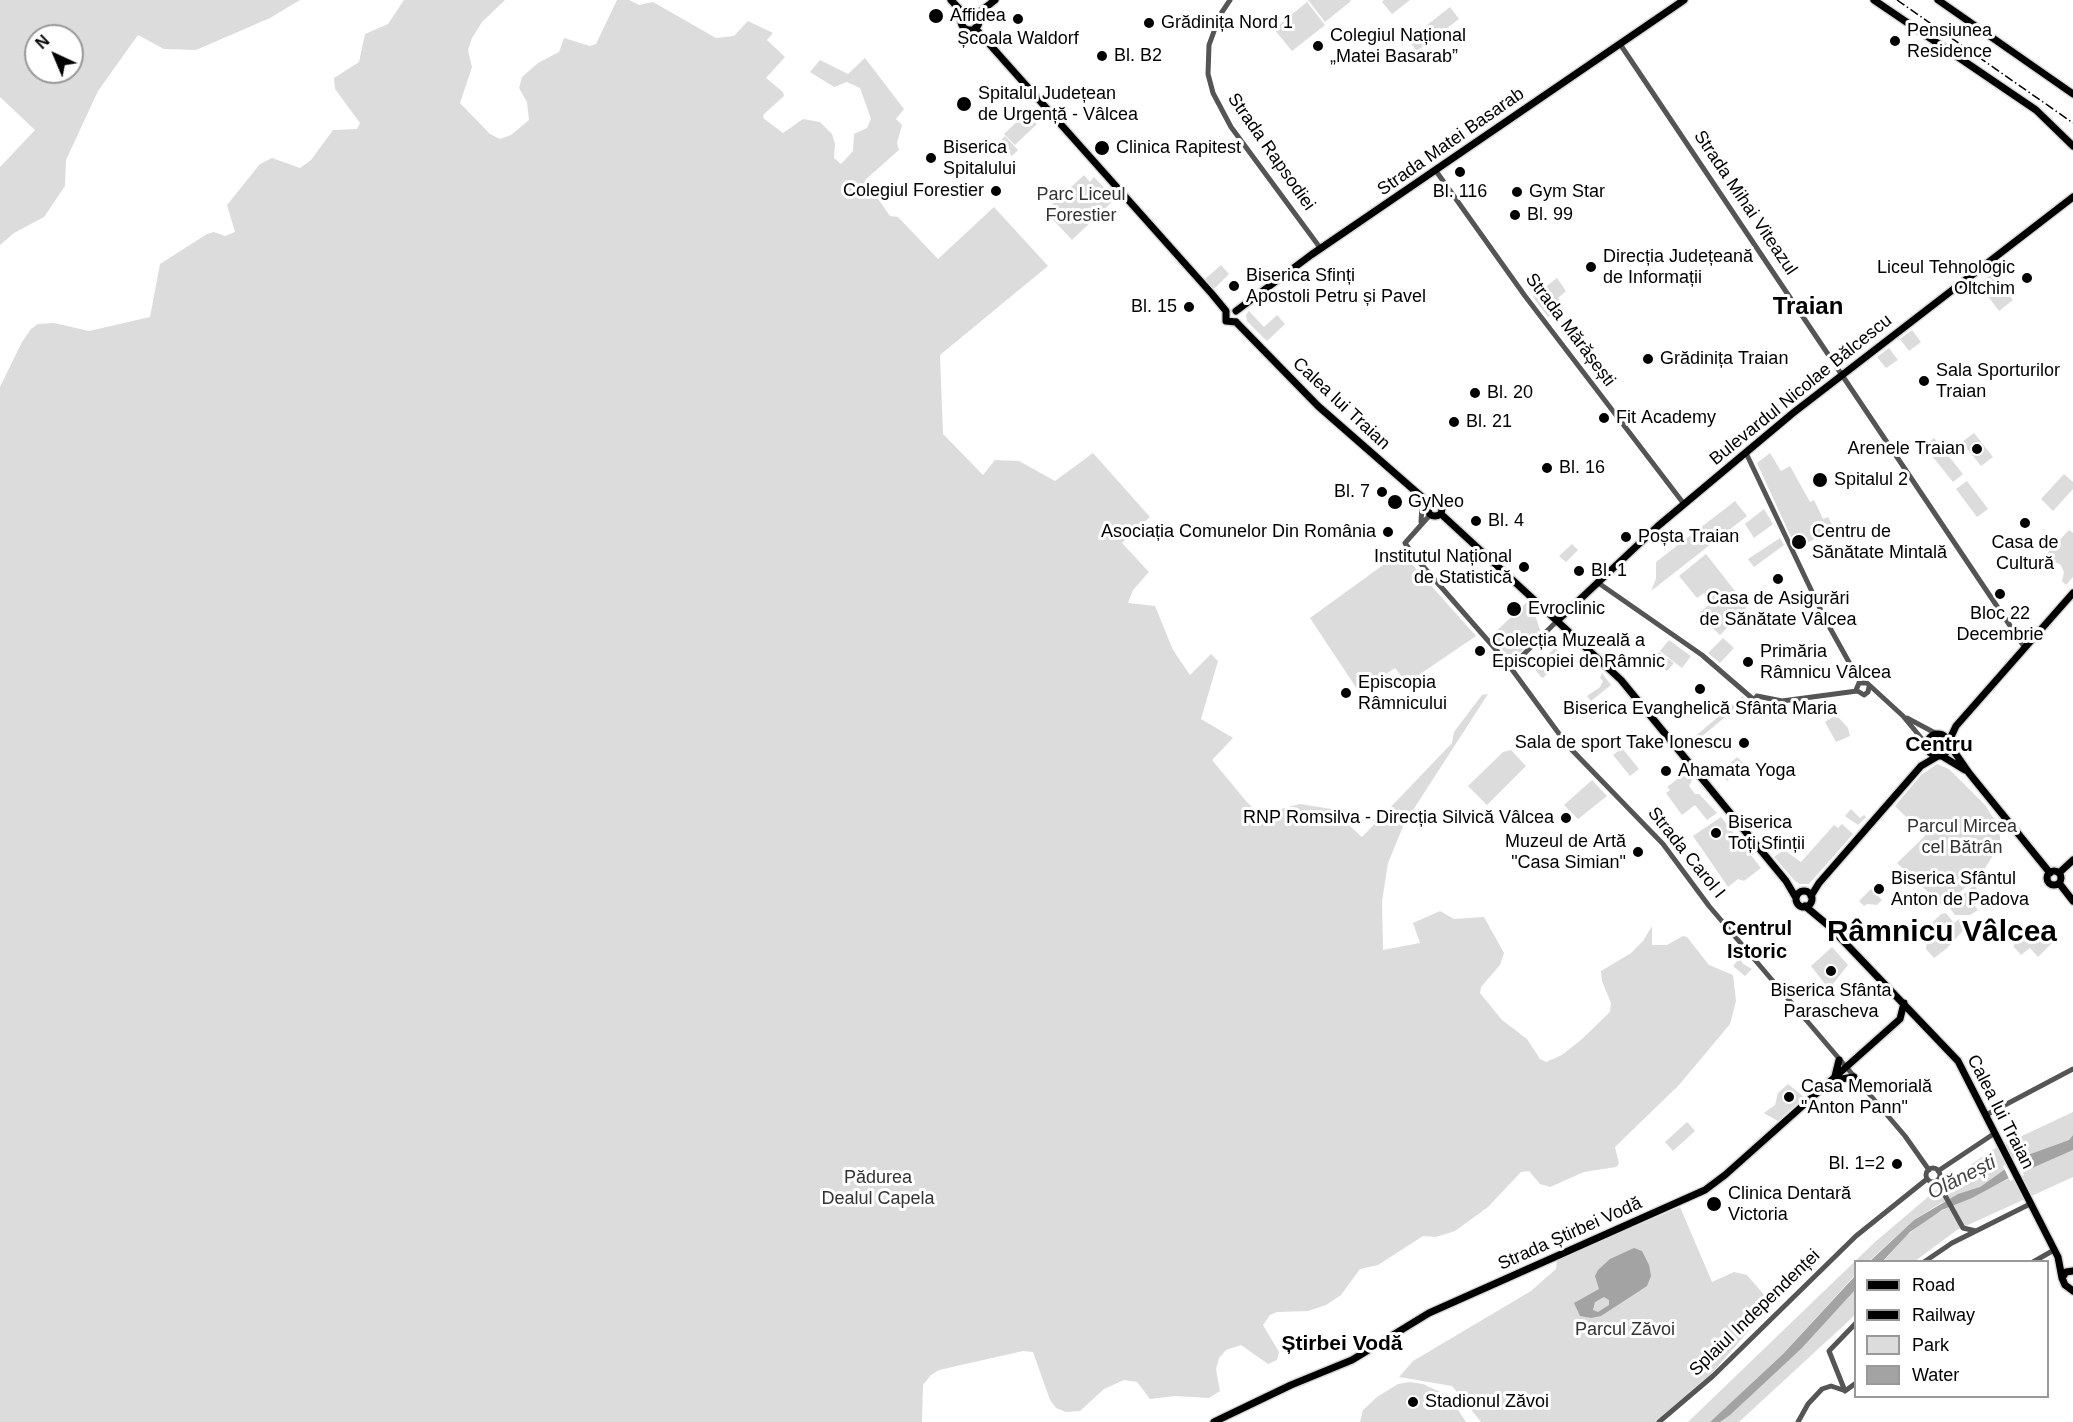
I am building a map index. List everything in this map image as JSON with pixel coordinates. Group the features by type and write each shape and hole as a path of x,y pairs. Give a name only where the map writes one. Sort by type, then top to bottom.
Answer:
{"main road":[{"name":"Calea lui Traian","path":"951,0 964,14 962,25 967,29 975,28 1226,311 1226,321 1236,322 1314,402 1418,495 1430,504 1434,502 1441,504 1441,514 1558,620 1637,698 1786,881 1798,904 1805,906 1821,918 1958,1060 2058,1256 2062,1278"},
{"path":"976,15 995,0"},
{"name":"Strada Matei Basarab","path":"1236,311 1321,249 1683,0"},
{"path":"1874,0 2036,110 2073,146"},
{"path":"1938,0 2073,94"},
{"path":"964,14 971,12 976,15 978,23 975,28"},
{"name":"Bulevardul Nicolae Bălcescu","path":"1558,620 1684,504 1746,453 1841,375 2073,197"},
{"path":"1226,311 1236,311 1239,318 1236,322"},
{"path":"1430,504 1430,515 1434,517 1441,514"},
{"path":"1805,906 1808,895 1921,766 1947,751 1956,726 2073,593"},
{"path":"1921,766 1928,739 1956,726"},
{"path":"1939,734 1949,743 1969,773 2050,873 2049,882 2059,883 2073,901"},
{"path":"1927,748 1969,773"},
{"path":"2050,873 2059,873 2073,860"},
{"path":"2059,873 2061,879 2059,883"},
{"name":"Calea lui Traian","path":"1786,881 1808,895 1821,918"},
{"path":"1796,898 1808,895"},
{"path":"1904,1003 1901,1018 1918,1017"},
{"name":"Strada Știrbei Vodă","path":"1214,1422 1291,1385 1352,1360 1429,1313 1697,1194 1725,1175 1901,1018"},
{"path":"1830,1083 1838,1069 1839,1060"},
{"path":"1830,1083 1846,1077 1854,1077"},
{"name":"Calea lui Traian","path":"2058,1256 2073,1270"},
{"path":"2072,1289 2064,1283 2062,1278 2066,1272 2073,1270"}],"street":[{"name":"Strada Rapsodiei","path":"1230,0 1220,15 1209,45 1208,74 1213,93 1232,127 1321,249"},
{"name":"Strada Mihai Viteazul","path":"1620,44 2025,648"},
{"name":"Strada Mărășești","path":"1436,171 1525,296 1684,504"},
{"path":"1746,453 1855,675 1860,682 1867,683 1868,690 1903,716 1939,734"},
{"path":"1418,495 1422,506 1421,525"},
{"path":"1421,525 1430,515"},
{"name":"Strada Carol I","path":"1421,525 1405,543 1510,667 1568,747 1655,835 1709,906 1905,1136 1929,1170"},
{"path":"1597,582 1702,656 1753,699"},
{"path":"1510,667 1558,620"},
{"path":"1857,691 1860,682"},
{"path":"1753,699 1752,704 1755,709 1782,701 1857,691 1862,695 1868,690"},
{"path":"1753,699 1761,696 1782,701"},
{"path":"1761,696 1765,700 1765,707"},
{"path":"1903,716 1927,748"},
{"path":"1986,1116 2073,1069"},
{"path":"1937,1181 1927,1179 1929,1170 1938,1171 1995,1133"},
{"path":"1938,1171 1937,1181 1964,1228 1977,1231"},
{"name":"Splaiul Independenței","path":"1659,1422 1707,1382 1856,1236 1927,1179"},
{"path":"1927,1260 1952,1243 2030,1204"},
{"path":"1952,1243 1964,1228"},
{"path":"2041,1260 2058,1256"},
{"path":"1845,1390 1829,1354 1854,1325"},
{"path":"1798,1422 1813,1397 1822,1389 1831,1386 1845,1390 1854,1384"}],"green space":[{"path":"0,0 300,0 270,18 196,50 164,49 138,35 98,91 66,160 65,186 44,217 14,233 0,245 0,167 35,130 0,97"},
{"name":"Pădurea Dealul Capela","path":"404,0 505,0 482,22 472,38 468,50 472,67 460,103 490,134 500,139 511,135 529,120 527,102 519,88 522,77 538,63 559,52 564,38 590,46 596,44 617,0 629,0 639,5 653,2 716,38 734,36 748,21 773,33 767,40 785,57 766,78 783,92 784,96 764,114 763,118 783,133 803,119 820,122 832,134 835,144 834,158 841,164 853,151 854,134 867,128 871,119 860,88 847,82 834,87 810,72 820,60 848,74 865,58 904,109 896,119 902,125 897,143 899,150 865,180 890,216 898,217 938,259 994,207 1048,266 940,355 943,434 983,475 995,460 1019,461 1055,481 1093,453 1150,517 1122,543 1149,572 1133,590 1128,603 1155,606 1173,650 1190,675 1211,654 1218,661 1201,719 1233,738 1212,760 1246,801 1255,810 1277,810 1300,804 1331,809 1362,837 1452,743 1454,732 1482,695 1488,694 1404,824 1388,863 1382,901 1383,950 1420,943 1413,923 1440,911 1454,919 1484,917 1504,953 1500,965 1481,987 1480,993 1502,1020 1527,1039 1540,1059 1546,1062 1562,1055 1610,1012 1611,1003 1602,981 1601,971 1631,953 1643,941 1652,926 1652,945 1667,945 1683,936 1687,937 1709,965 1733,975 1736,1001 1730,1024 1679,1085 1615,1147 1619,1164 1616,1167 1584,1172 1550,1187 1540,1184 1529,1171 1521,1172 1488,1207 1455,1231 1436,1237 1423,1236 1378,1265 1360,1269 1341,1295 1326,1305 1308,1311 1277,1312 1270,1315 1263,1325 1279,1352 1277,1360 1268,1364 1241,1345 1226,1350 1219,1358 1216,1369 1220,1391 1209,1398 1175,1396 1150,1399 1137,1382 1124,1380 1104,1389 1080,1411 1066,1412 1056,1408 1050,1400 1033,1352 1023,1351 939,1370 931,1375 923,1385 922,1422 0,1422 0,387 22,342 31,329 38,324 54,323 89,331 150,317 160,264 207,234 214,232 225,236 235,232 227,205 260,164 272,158 300,168 311,160 333,130 357,129 360,123 335,89 334,78 359,62 365,34 388,24"},
{"path":"1308,0 1350,0 1351,1 1325,22"},
{"path":"1384,0 1410,0 1392,14 1382,2"},
{"path":"1307,2 1325,25 1292,51 1274,29"},
{"path":"1450,7 1459,19 1417,51 1408,40"},
{"path":"1026,113 1037,124 1015,145 1004,134"},
{"path":"1005,136 1018,150 1012,156 999,142"},
{"name":"Parc Liceul Forestier","path":"1084,175 1090,182 1094,177 1115,199 1072,240 1045,211"},
{"path":"1221,265 1229,274 1214,289 1205,279"},
{"path":"1993,273 2013,300 1999,311 1979,284"},
{"path":"1557,278 1566,291 1558,298 1563,305 1548,317 1533,297"},
{"path":"1249,311 1264,327 1277,315 1285,324 1267,341 1247,321 1246,315"},
{"path":"1912,330 1921,342 1909,351 1900,339"},
{"path":"1889,348 1898,360 1886,368 1877,357"},
{"name":"Arenele Traian","path":"1974,433 1993,457 1981,466 1962,442"},
{"path":"1934,438 1963,474 1953,482 1924,446"},
{"path":"1770,453 1781,471 1790,466 1810,502 1814,500 1823,519 1828,517 1832,524 1821,530 1823,535 1796,548 1757,463"},
{"path":"2064,474 2073,482 2073,489 2053,511 2041,499"},
{"path":"1967,481 1988,509 1977,517 1956,489"},
{"path":"1735,501 1747,516 1651,591 1656,579 1656,562"},
{"path":"1764,509 1773,524 1754,538 1745,524"},
{"path":"2069,530 2073,533 2073,577 2066,585 2062,581 2064,572 2060,564 2042,559"},
{"path":"1780,538 1784,545 1754,567 1748,559"},
{"path":"1572,544 1578,550 1566,562 1559,556"},
{"path":"1401,552 1476,636 1407,683 1395,668 1359,692 1310,618"},
{"path":"1706,554 1746,605 1746,609 1720,635 1698,614 1712,602 1704,593 1697,598 1679,576"},
{"path":"1807,594 1817,615 1811,617 1801,598"},
{"path":"1527,602 1537,613 1535,615 1541,633 1512,660 1490,637"},
{"path":"1723,638 1734,648 1720,663 1708,653"},
{"path":"1669,640 1691,656 1682,668 1660,651"},
{"path":"1555,648 1564,657 1543,678 1534,668"},
{"path":"1659,652 1674,663 1667,671 1652,660"},
{"path":"1602,673 1611,685 1591,701 1587,696 1600,687 1603,681 1600,678"},
{"path":"1743,696 1745,700 1742,703 1694,743 1686,744"},
{"path":"1833,717 1839,718 1848,728 1850,736 1836,742 1825,722"},
{"path":"1938,738 1943,740 1945,745 1943,750 1938,752 1933,750 1931,745 1933,740"},
{"path":"1622,748 1639,769 1630,776 1613,755"},
{"path":"1511,750 1526,766 1487,805 1468,786 1503,752"},
{"path":"1737,757 1745,765 1727,781 1720,773"},
{"name":"Parcul Mircea cel Bătrân","path":"1937,764 1949,769 1985,805 1994,819 2000,836 2000,844 1984,870 1944,907 1897,863 1925,836 1895,806 1921,775"},
{"path":"1688,776 1692,780 1689,786 1695,794 1699,794 1717,813 1707,820 1695,805 1682,815 1666,793 1670,790 1667,787 1680,777"},
{"path":"1592,780 1607,796 1578,819 1564,805"},
{"path":"1851,809 1860,818 1864,815 1866,817 1858,825 1845,816"},
{"path":"1721,817 1761,868 1744,881 1738,879 1728,887 1693,836"},
{"path":"1842,824 1853,834 1809,884 1800,884 1795,881 1774,857 1784,850 1801,862 1834,825 1838,828"},
{"path":"1974,885 1983,897 1974,905 1978,910 1970,915 1955,915 1949,907"},
{"path":"1871,889 1882,900 1877,905 1864,906 1859,901"},
{"path":"1946,913 1954,923 1959,919 1970,923 1946,949 1934,958 1926,949 1927,940 1931,936 1933,922 1941,914"},
{"path":"2032,928 2037,932 2049,930 2056,939 2038,957 2030,948 2021,955 2013,946"},
{"path":"1832,947 1848,965 1829,989 1811,966"},
{"path":"1740,958 1743,964 1752,969 1745,976 1733,966"},
{"path":"1788,1084 1804,1097 1778,1121 1764,1113 1775,1105 1778,1093"},
{"path":"2073,1112 2073,1135 2069,1140 2022,1157 1980,1187 1941,1203 1914,1220 1870,1260 1856,1260 1935,1191 1990,1151"},
{"path":"1687,1122 1695,1131 1673,1151 1665,1142"},
{"path":"2073,1150 2073,1177 1957,1230 1916,1260 1885,1260 1905,1237 1931,1216"},
{"name":"Parcul Zăvoi","path":"1680,1207 1712,1282 1734,1272 1747,1275 1772,1304 1711,1374 1655,1422 1481,1422 1452,1386 1399,1377 1413,1361 1531,1291 1556,1269 1557,1260"},
{"path":"1854,1262 1854,1276 1783,1354 1710,1422 1688,1422"},
{"path":"1854,1291 1854,1316 1739,1422 1720,1422 1802,1348"},
{"name":"Stadionul Zăvoi","path":"1410,1382 1423,1384 1449,1396 1466,1422 1360,1422 1363,1410 1377,1397 1398,1384"}],"water":[{"path":"2073,1135 2073,1150 1942,1210 1910,1232 1884,1260 1871,1260 1914,1220 1958,1194 1980,1187 2022,1157 2069,1140"},
{"path":"1634,1248 1642,1251 1649,1265 1651,1276 1647,1286 1601,1316 1591,1318 1580,1316 1574,1303 1599,1289 1595,1276 1610,1259","holes":["1604,1297 1609,1300 1609,1305 1598,1312 1593,1310 1595,1302"]},
{"path":"1854,1277 1854,1291 1802,1348 1730,1415 1720,1422 1710,1422 1783,1354"}],"pier":[{"path":"2016,1157 2024,1175 2010,1181 2003,1166"}],"railway":[{"path":"1897,0 2073,123"}],"place":[{"name":"Affidea","path":"936,16"},
{"name":"Școala Waldorf","path":"1018,19"},
{"name":"Grădinița Nord 1","path":"1149,23"},
{"name":"Pensiunea Residence","path":"1895,41"},
{"name":"Colegiul Național „Matei Basarab”","path":"1318,46"},
{"name":"Bl. B2","path":"1102,56"},
{"name":"Spitalul Județean de Urgență - Vâlcea","path":"964,104"},
{"name":"Clinica Rapitest","path":"1102,148"},
{"name":"Biserica Spitalului","path":"931,158"},
{"name":"Bl. 116","path":"1460,172"},
{"name":"Colegiul Forestier","path":"996,191"},
{"name":"Gym Star","path":"1517,192"},
{"name":"Bl. 99","path":"1515,215"},
{"name":"Direcția Județeană de Informații","path":"1591,267"},
{"name":"Liceul Tehnologic Oltchim","path":"2027,278"},
{"name":"Biserica Sfinți Apostoli Petru și Pavel","path":"1234,286"},
{"name":"Bl. 15","path":"1189,307"},
{"name":"Grădinița Traian","path":"1648,359"},
{"name":"Sala Sporturilor Traian","path":"1924,381"},
{"name":"Bl. 20","path":"1475,393"},
{"name":"Fit Academy","path":"1604,418"},
{"name":"Bl. 21","path":"1454,422"},
{"name":"Arenele Traian","path":"1977,449"},
{"name":"Bl. 16","path":"1547,468"},
{"name":"Spitalul 2","path":"1820,480"},
{"name":"Bl. 7","path":"1382,492"},
{"name":"GyNeo","path":"1395,502"},
{"name":"Bl. 4","path":"1476,521"},
{"name":"Casa de Cultură","path":"2025,523"},
{"name":"Asociația Comunelor Din România","path":"1388,532"},
{"name":"Poșta Traian","path":"1626,537"},
{"name":"Centru de Sănătate Mintală","path":"1799,542"},
{"name":"Institutul Național de Statistică","path":"1524,567"},
{"name":"Bl. 1","path":"1579,571"},
{"name":"Casa de Asigurări de Sănătate Vâlcea","path":"1778,579"},
{"name":"Bloc 22 Decembrie","path":"2000,594"},
{"name":"Evroclinic","path":"1514,609"},
{"name":"Colecția Muzeală a Episcopiei de Râmnic","path":"1480,651"},
{"name":"Primăria Râmnicu Vâlcea","path":"1748,662"},
{"name":"Biserica Evanghelică Sfânta Maria","path":"1700,689"},
{"name":"Episcopia Râmnicului","path":"1346,693"},
{"name":"Sala de sport Take Ionescu","path":"1744,743"},
{"name":"Ahamata Yoga","path":"1666,771"},
{"name":"RNP Romsilva - Direcția Silvică Vâlcea","path":"1566,818"},
{"name":"Biserica Toți Sfinții","path":"1716,833"},
{"name":"Muzeul de Artă \"Casa Simian\"","path":"1638,852"},
{"name":"Biserica Sfântul Anton de Padova","path":"1879,889"},
{"name":"Biserica Sfânta Parascheva","path":"1831,971"},
{"name":"Casa Memorială \"Anton Pann\"","path":"1789,1097"},
{"name":"Bl. 1=2","path":"1897,1164"},
{"name":"Clinica Dentară Victoria","path":"1714,1204"},
{"name":"Stadionul Zăvoi","path":"1413,1402"}],"district":[{"name":"Traian","path":"1808,307"},
{"name":"Centru","path":"1939,745"},
{"name":"Râmnicu Vâlcea","path":"1942,933"},
{"name":"Centrul Istoric","path":"1757,940"},
{"name":"Știrbei Vodă","path":"1342,1344"}],"water label":[{"name":"Olănești","path":"1962,1178"}]}
